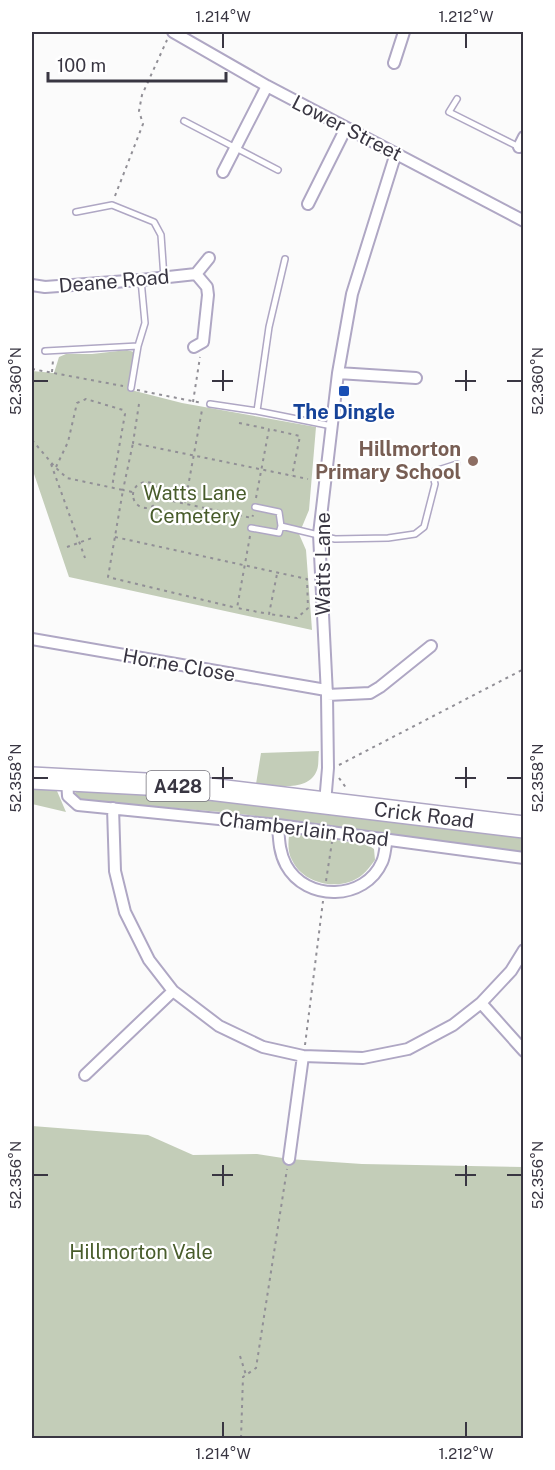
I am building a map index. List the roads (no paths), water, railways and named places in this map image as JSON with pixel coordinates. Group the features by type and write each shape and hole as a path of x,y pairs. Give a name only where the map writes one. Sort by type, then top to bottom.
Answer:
{"highway":[{"name":"A428","path":"32,778 184,786 325,802"},
{"name":"Crick Road","path":"325,802 524,827"}],"street":[{"name":"Lower Street","path":"174,32 267,86 524,221"},
{"path":"394,63 404,32"},
{"path":"223,172 267,86"},
{"path":"308,204 346,128"},
{"name":"Watts Lane","path":"325,802 332,767 319,534 338,373 352,294 396,153"},
{"name":"Deane Road","path":"32,285 45,287 196,274 209,258"},
{"name":"Deane Road","path":"196,274 207,287 203,346"},
{"path":"338,373 416,378"},
{"name":"Horne Close","path":"32,639 327,692 369,693 380,687 431,646"},
{"name":"Chamberlain Road","path":"67,780 68,796 78,805 278,825 524,858"},
{"path":"113,808 115,871 125,912 149,960 173,991 219,1026 263,1047 303,1056 363,1058 408,1048 453,1025 481,1003 511,970 524,950"},
{"path":"278,825 280,851 292,874 312,889 336,893 356,888 371,877 382,862 387,839"},
{"path":"86,1075 173,991"},
{"path":"481,1003 524,1050"},
{"path":"289,1159 303,1056"}],"lane":[{"path":"457,99 449,112 521,142"},
{"path":"184,121 278,170"},
{"path":"76,212 112,205 154,222 161,235 164,278"},
{"path":"257,411 269,327 285,259"},
{"path":"131,388 138,346 145,323 141,280"},
{"path":"45,351 138,346"},
{"path":"210,404 332,426"},
{"path":"281,526 336,539 388,538 415,534 424,527 435,484 432,472 457,464"},
{"path":"251,528 279,533 281,526 279,512 255,507"}],"place":[{"name":"The Dingle","path":"344,391"},
{"name":"Hillmorton Primary School","path":"473,461"}],"park label":[{"name":"Watts Lane Cemetery","path":"195,504"},
{"name":"Hillmorton Vale","path":"141,1252"}]}
